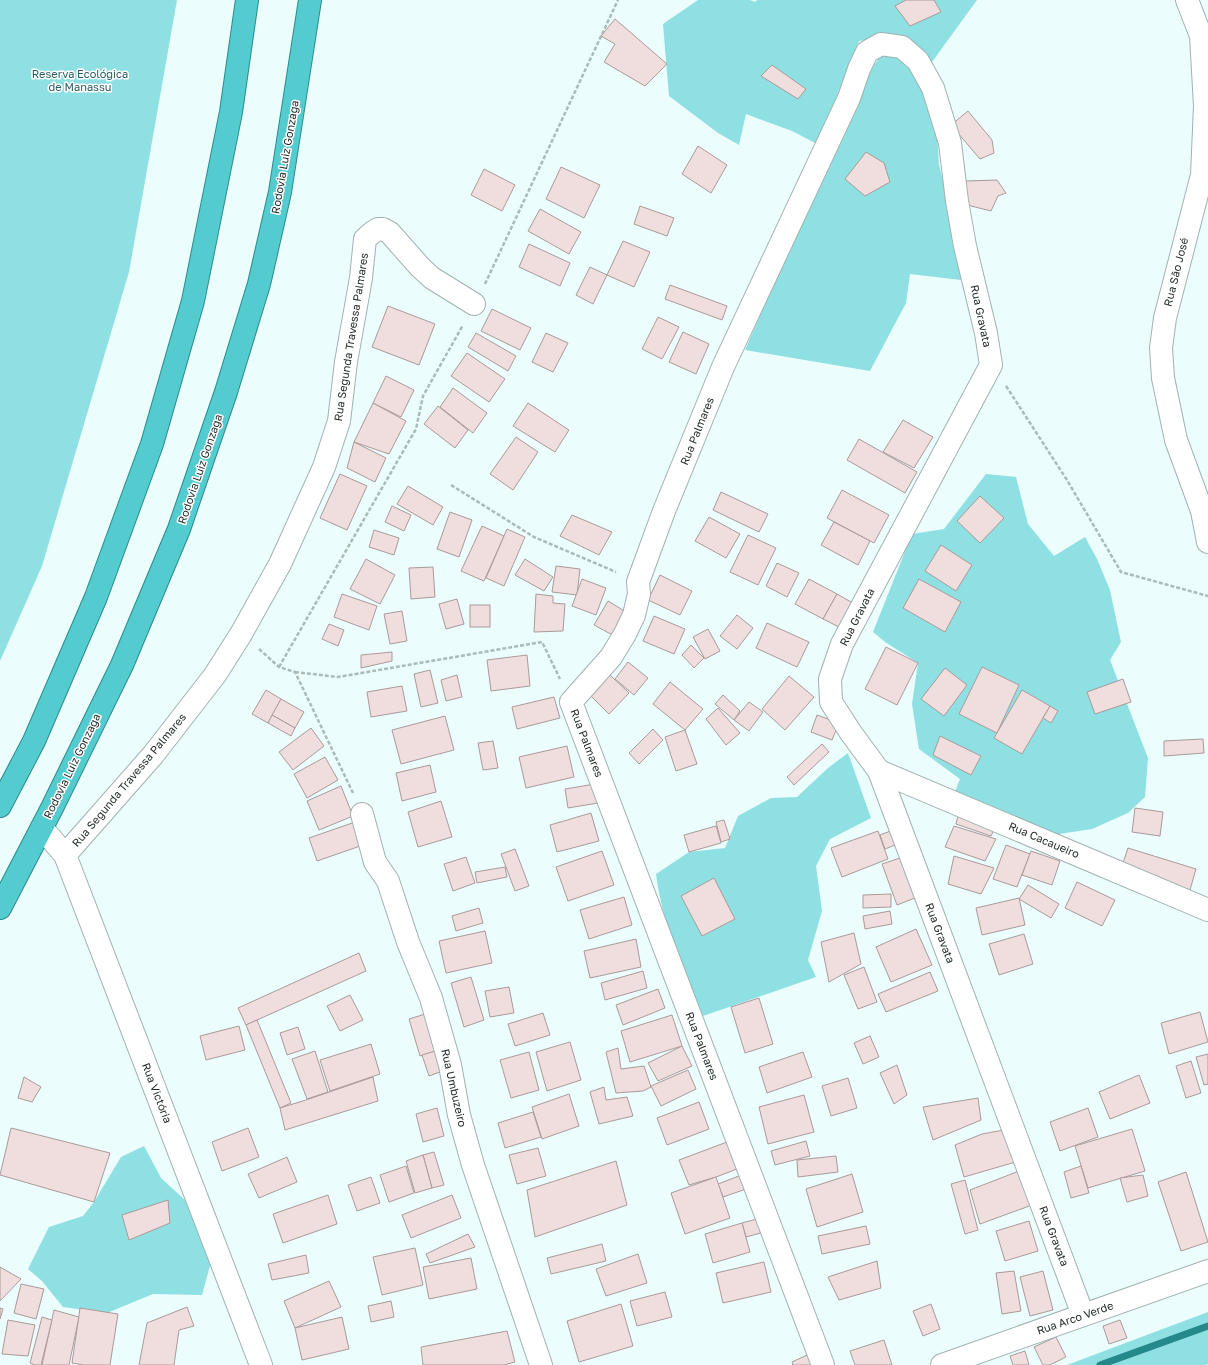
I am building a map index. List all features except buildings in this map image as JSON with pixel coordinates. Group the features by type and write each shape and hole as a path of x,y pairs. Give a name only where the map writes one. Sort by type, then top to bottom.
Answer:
{"highway":[{"path":"0,806 34,741 96,597 152,444 193,301 231,112 247,0"},
{"name":"Rodovia Luiz Gonzaga","path":"0,908 42,828 122,666 179,529 226,392 259,284 280,192 310,0"}],"street":[{"name":"Rua São José","path":"1187,0 1201,36 1205,106 1202,175 1165,318 1161,348 1163,378 1176,440 1202,512 1208,542"},
{"name":"Rua Gravata","path":"849,98 859,69 867,52 881,44 902,47 918,61 933,88 950,143 957,201 965,246 986,333 991,365 842,644 830,679 831,702 851,734 879,771 1083,1315"},
{"name":"Rua Palmares","path":"823,1365 571,702 611,657 625,634 634,615 640,594 638,582 664,511 723,367 849,98"},
{"name":"Rua Segunda Travessa Palmares","path":"66,855 153,755 215,675 241,634 280,564 324,467 339,421 346,362 361,278 366,239 372,232 378,229 390,233 420,267 432,278 474,304"},
{"name":"Rua Cacaueiro","path":"879,771 1208,910"},
{"name":"Rua Umbuzeiro","path":"362,814 375,862 388,881 408,942 431,998 450,1065 459,1115 473,1165 541,1365"},
{"name":"Rua Victória","path":"42,828 66,855 261,1365"},
{"name":"Rua Arco Verde","path":"942,1365 1208,1271"}],"path":[{"path":"279,667 416,429 423,396 486,283 618,0"},
{"path":"991,365 1067,480 1121,572 1208,596"},
{"path":"452,485 534,537 638,582"},
{"path":"241,634 279,667 295,672 338,677 542,642 571,702"},
{"path":"295,672 362,814"}],"green space":[{"name":"Reserva Ecológica de Manassu","path":"0,0 177,0 129,272 42,566 0,661"},
{"path":"698,0 750,0 755,2 757,0 977,0 924,73 886,37 859,41 834,103 821,146 792,131 746,114 739,145 718,133 669,96 663,24"},
{"path":"883,53 905,61 921,80 936,116 939,165 956,231 961,280 910,274 906,303 870,371 745,350 864,78"},
{"path":"986,474 1016,477 1028,524 1054,556 1085,537 1097,559 1110,590 1121,642 1110,660 1148,758 1145,797 1128,813 1092,829 1046,836 955,792 960,779 919,749 912,704 918,663 885,642 873,632 912,534 944,529"},
{"path":"848,753 871,818 830,839 816,866 822,911 808,960 816,977 703,1016 668,929 656,874 689,852 725,848 738,816 771,798 797,797 828,768"},
{"path":"144,1146 161,1178 186,1201 212,1258 202,1295 153,1294 107,1313 63,1307 42,1281 28,1269 49,1227 83,1216 94,1202 121,1157"},
{"path":"1208,1312 1208,1364 1067,1365"}],"waterway":[{"path":"1100,1365 1208,1326"}]}
